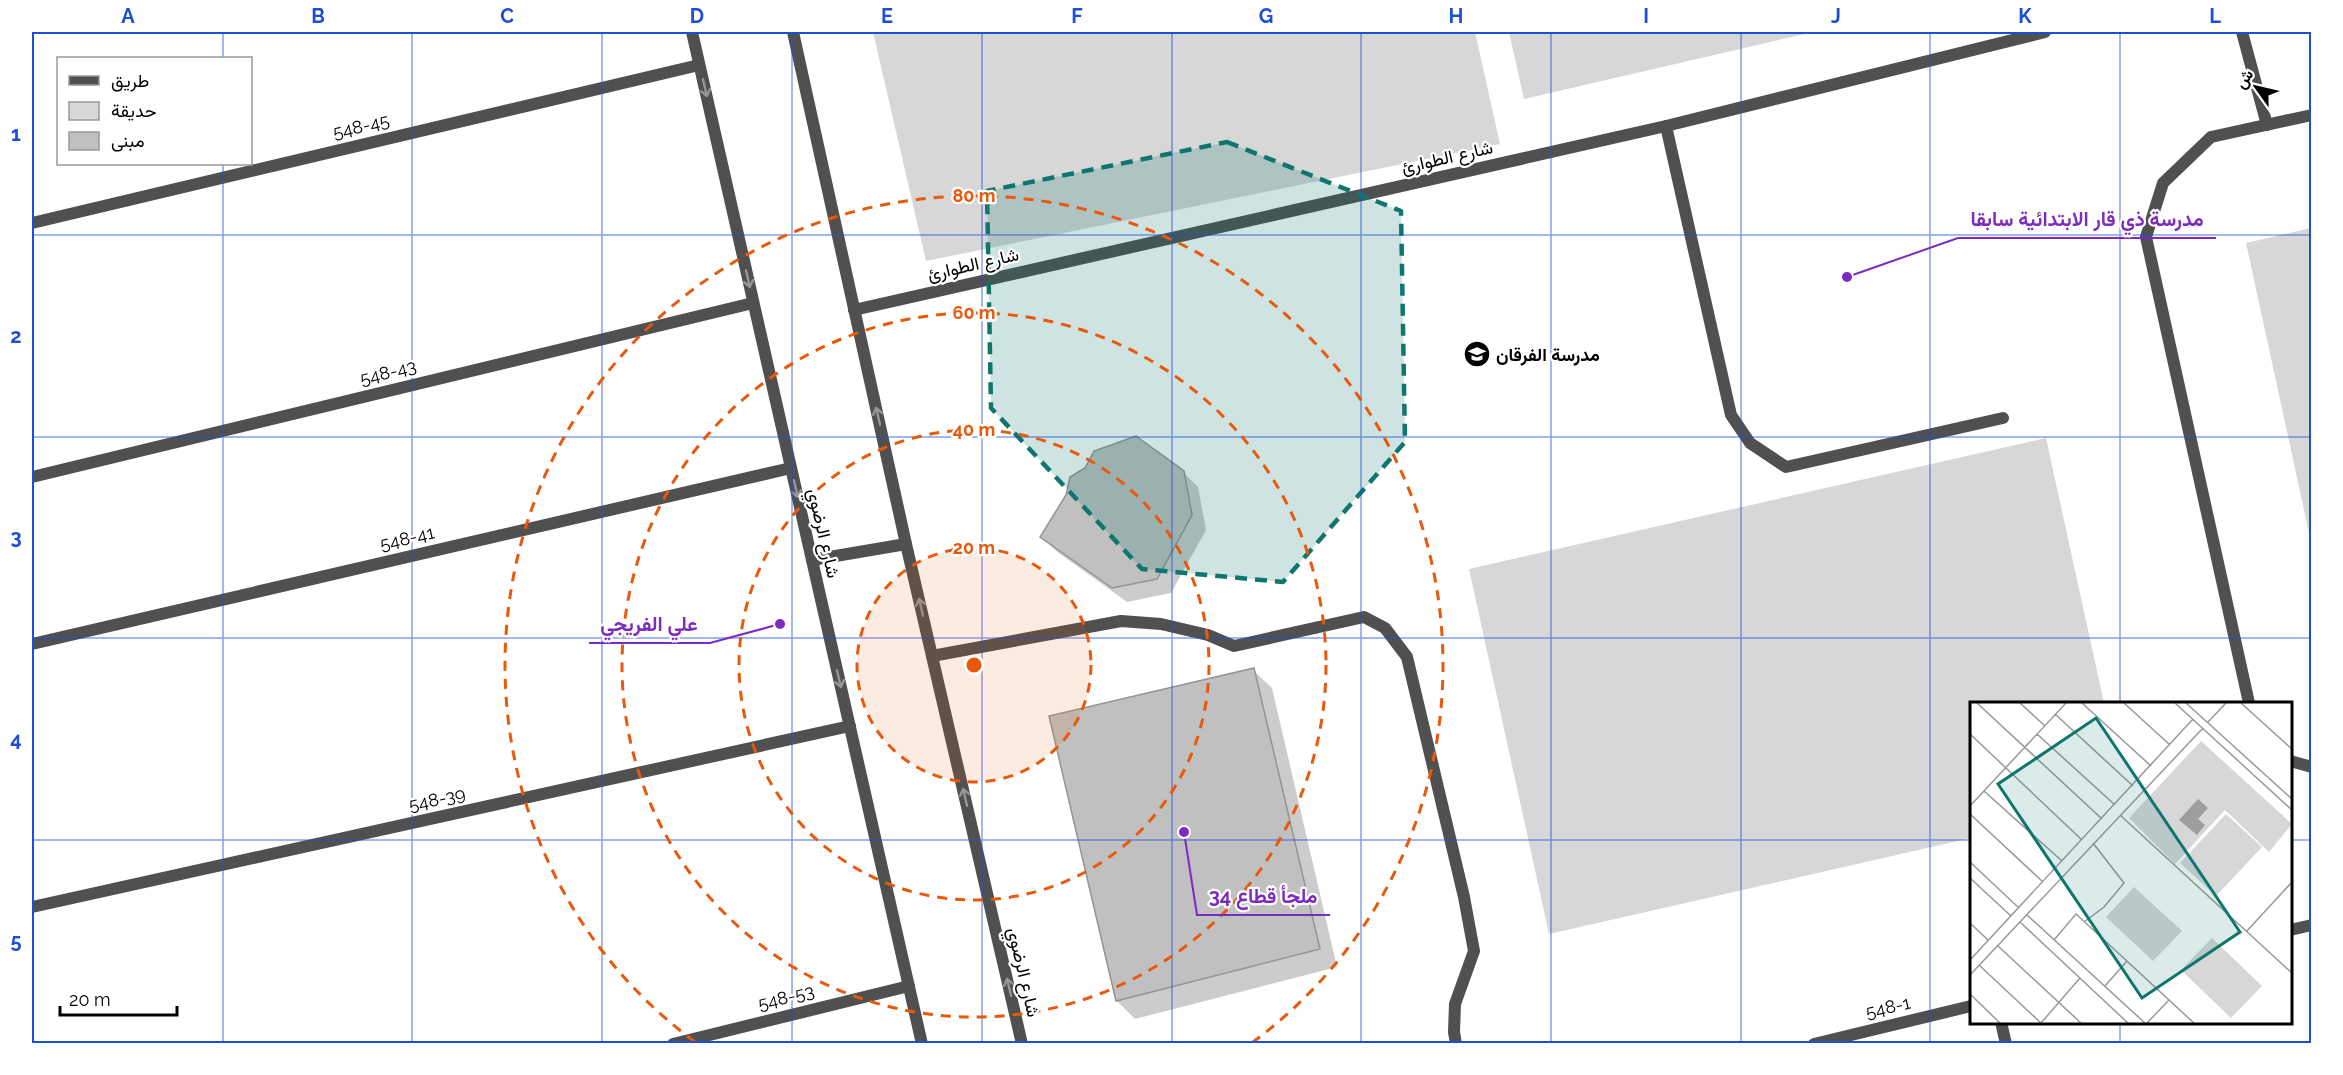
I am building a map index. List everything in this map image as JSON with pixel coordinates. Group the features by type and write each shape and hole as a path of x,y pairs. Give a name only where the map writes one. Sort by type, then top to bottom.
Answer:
{"street":[{"name":"شارع الرضوي","path":"692,32 922,1044"},
{"name":"شارع الرضوي","path":"793,32 906,544 1022,1044"},
{"name":"شارع الطوارئ","path":"854,310 1666,126 2045,32"},
{"path":"2242,32 2267,125"},
{"name":"548-45","path":"32,223 699,65"},
{"path":"2249,702 2146,237 2163,183 2211,137 2312,115"},
{"path":"1666,126 1731,415 1750,443 1786,467 2003,418"},
{"name":"548-43","path":"32,477 753,303"},
{"name":"548-41","path":"32,644 791,468"},
{"path":"812,560 906,544"},
{"path":"932,656 1121,621 1173,627 1208,635 1234,646 1364,617 1385,628 1407,657 1464,897 1474,951 1455,1004 1456,1044"},
{"name":"548-39","path":"32,907 849,726"},
{"path":"2292,762 2312,767"},
{"path":"2292,930 2312,925"},
{"name":"548-53","path":"672,1044 909,986"},
{"name":"548-1","path":"1814,1044 1970,1006"},
{"path":"2001,1024 2006,1044"}],"highlighted area":[{"path":"1227,142 1401,211 1405,442 1283,582 1142,569 991,408 987,191"}],"green space":[{"path":"873,32 1475,32 1500,144 926,261"},
{"path":"1509,32 1813,32 1524,99"},
{"path":"2312,228 2311,542 2246,243"},
{"path":"2046,438 2104,702 1970,702 1970,838 1549,934 1469,569"}],"building":[{"path":"1136,436 1184,471 1192,515 1157,579 1112,588 1040,537 1066,495 1070,477 1085,468 1094,451"},
{"path":"1254,668 1320,949 1116,1001 1049,716"}],"place":[{"name":"مدرسة ذي قار الابتدائية سابقا","path":"1847,277"},
{"name":"مدرسة الفرقان","path":"1477,354"},
{"name":"علي الفريجي","path":"780,624"},
{"name":"ملجأ قطاع 34","path":"1184,832"}]}
